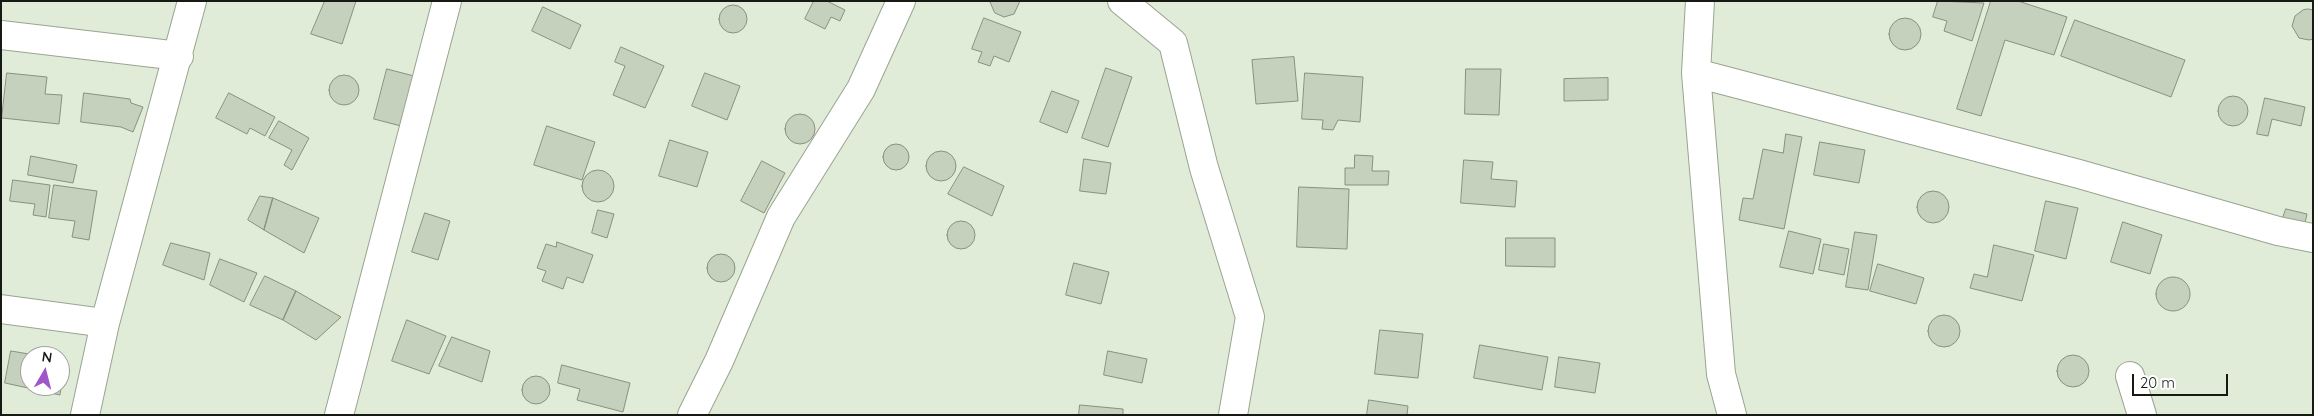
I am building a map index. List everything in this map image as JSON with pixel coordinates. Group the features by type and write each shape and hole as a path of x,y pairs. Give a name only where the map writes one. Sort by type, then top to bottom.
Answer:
{"street":[{"path":"85,415 105,324 192,1"},
{"path":"339,415 447,1"},
{"path":"692,415 719,361 781,217 862,89 901,1"},
{"path":"1122,1 1173,43 1204,168 1250,317 1233,415"},
{"path":"1700,1 1696,73 1721,374 1732,415"},
{"path":"1,35 178,56"},
{"path":"1696,73 2079,174 2278,231 2313,238"},
{"path":"1,309 105,324"},
{"path":"2130,376 2142,415"}],"building":[{"path":"325,1 356,1 342,44 311,34"},
{"path":"814,1 827,1 845,10 840,21 831,17 825,29 805,19"},
{"path":"990,1 1020,1 1014,14 1004,17 995,13"},
{"path":"1938,1 1984,3 1972,41 1944,31 1947,21 1933,17"},
{"path":"1991,1 2018,1 2067,17 2054,55 2005,40 1981,116 1957,109"},
{"path":"733,5 743,9 747,19 743,29 733,33 723,29 719,19 723,9"},
{"path":"543,7 581,25 570,49 532,31"},
{"path":"2308,9 2313,10 2313,39 2309,40 2299,38 2292,26 2295,16"},
{"path":"984,18 1021,32 1009,62 994,56 990,66 978,62 982,52 972,49"},
{"path":"1905,18 1911,19 1916,23 1920,28 1920,40 1916,45 1911,49 1905,50 1899,49 1894,45 1890,40 1889,34 1890,28 1894,23 1899,19"},
{"path":"2075,20 2185,60 2171,97 2061,56"},
{"path":"621,47 664,66 645,108 613,95 625,66 615,62"},
{"path":"1294,57 1298,101 1256,104 1252,60"},
{"path":"1106,68 1132,77 1108,147 1082,138"},
{"path":"387,69 414,76 401,126 374,119"},
{"path":"1466,69 1501,69 1499,115 1465,114"},
{"path":"7,73 47,77 45,94 62,95 59,124 2,118"},
{"path":"705,73 740,86 727,120 692,106"},
{"path":"1305,73 1363,77 1360,122 1338,120 1333,130 1322,129 1323,120 1302,119"},
{"path":"344,75 355,79 359,90 355,101 344,105 333,101 329,90 333,79"},
{"path":"1608,78 1608,100 1564,101 1564,79"},
{"path":"1052,91 1079,101 1067,133 1040,122"},
{"path":"84,93 130,99 131,103 143,107 133,132 121,127 81,122"},
{"path":"229,93 275,117 265,136 250,128 247,134 216,118"},
{"path":"2233,96 2244,100 2248,111 2244,122 2233,126 2222,122 2218,111 2222,100"},
{"path":"2265,98 2305,107 2301,126 2272,119 2268,136 2257,134"},
{"path":"800,114 811,118 815,129 811,140 800,144 789,140 785,129 789,118"},
{"path":"279,121 309,138 292,170 284,165 292,150 269,138"},
{"path":"547,126 595,142 582,180 534,165"},
{"path":"1786,134 1802,137 1784,229 1739,220 1743,198 1753,199 1763,149 1783,153"},
{"path":"670,140 708,152 697,187 659,176"},
{"path":"1820,142 1865,150 1859,183 1814,175"},
{"path":"896,144 906,147 909,157 906,167 896,170 886,167 883,157 886,147"},
{"path":"941,151 947,152 955,160 955,172 947,180 941,181 935,180 927,172 926,166 927,160 935,152"},
{"path":"1355,155 1373,156 1372,171 1389,171 1388,185 1345,185 1345,168 1354,168"},
{"path":"31,156 77,165 73,183 28,175"},
{"path":"1084,159 1111,163 1106,194 1080,191"},
{"path":"1464,160 1493,162 1491,179 1517,181 1515,207 1461,203"},
{"path":"762,161 785,173 764,213 741,201"},
{"path":"964,167 1004,186 992,216 948,194"},
{"path":"598,170 609,175 614,186 609,197 598,202 587,197 582,186 587,175"},
{"path":"13,180 50,185 46,217 33,215 35,204 10,201"},
{"path":"54,185 97,191 89,240 72,237 75,221 49,218"},
{"path":"1299,187 1349,189 1347,249 1297,247"},
{"path":"1933,191 1939,192 1944,196 1948,201 1948,213 1944,218 1939,222 1933,223 1927,222 1922,218 1918,213 1917,207 1918,201 1922,196 1927,192"},
{"path":"260,196 273,198 264,230 248,220"},
{"path":"273,198 319,218 304,253 264,230"},
{"path":"2046,201 2078,208 2066,259 2035,251"},
{"path":"2286,209 2307,214 2304,227 2282,221"},
{"path":"598,210 614,214 607,238 592,233"},
{"path":"425,213 450,221 438,260 412,252"},
{"path":"961,221 971,225 975,235 971,245 961,249 951,245 947,235 951,225"},
{"path":"2123,222 2162,235 2150,274 2111,262"},
{"path":"1789,231 1821,239 1813,274 1780,267"},
{"path":"1855,232 1877,235 1868,290 1846,287"},
{"path":"1506,238 1555,238 1555,267 1506,266"},
{"path":"557,242 593,255 583,283 567,277 563,289 542,281 546,271 537,268 546,244 556,247"},
{"path":"171,243 210,253 204,280 163,265"},
{"path":"1824,244 1849,249 1844,275 1819,270"},
{"path":"1994,245 2034,255 2022,301 1970,288 1974,274 1987,277"},
{"path":"721,254 731,258 735,268 731,278 721,282 711,278 707,268 711,258"},
{"path":"220,259 257,273 244,302 210,285"},
{"path":"1074,263 1109,272 1101,304 1066,295"},
{"path":"1878,264 1924,278 1916,304 1870,291"},
{"path":"265,276 296,291 283,320 250,305"},
{"path":"2173,277 2180,278 2185,282 2189,287 2189,301 2185,306 2180,310 2173,311 2166,310 2161,306 2157,301 2156,294 2157,287 2161,282 2166,278"},
{"path":"296,291 341,317 316,340 283,320"},
{"path":"1944,315 1955,320 1960,331 1955,342 1944,347 1933,342 1928,331 1933,320"},
{"path":"407,320 446,336 429,374 392,361"},
{"path":"1380,330 1423,334 1418,378 1375,374"},
{"path":"452,337 490,351 482,382 439,366"},
{"path":"1480,345 1548,357 1542,390 1474,378"},
{"path":"11,351 20,352 20,386 5,383"},
{"path":"1108,351 1147,359 1142,383 1104,375"},
{"path":"2073,355 2079,356 2084,360 2088,365 2088,377 2084,382 2079,386 2073,387 2067,386 2062,382 2058,377 2057,371 2058,365 2062,360 2067,356"},
{"path":"1559,357 1600,363 1595,393 1555,387"},
{"path":"562,365 630,383 623,412 577,400 580,389 558,383"},
{"path":"536,376 546,380 550,390 546,400 536,404 526,400 522,390 526,380"},
{"path":"1369,400 1408,406 1407,415 1367,415"},
{"path":"1080,405 1123,409 1123,415 1079,415"}]}
